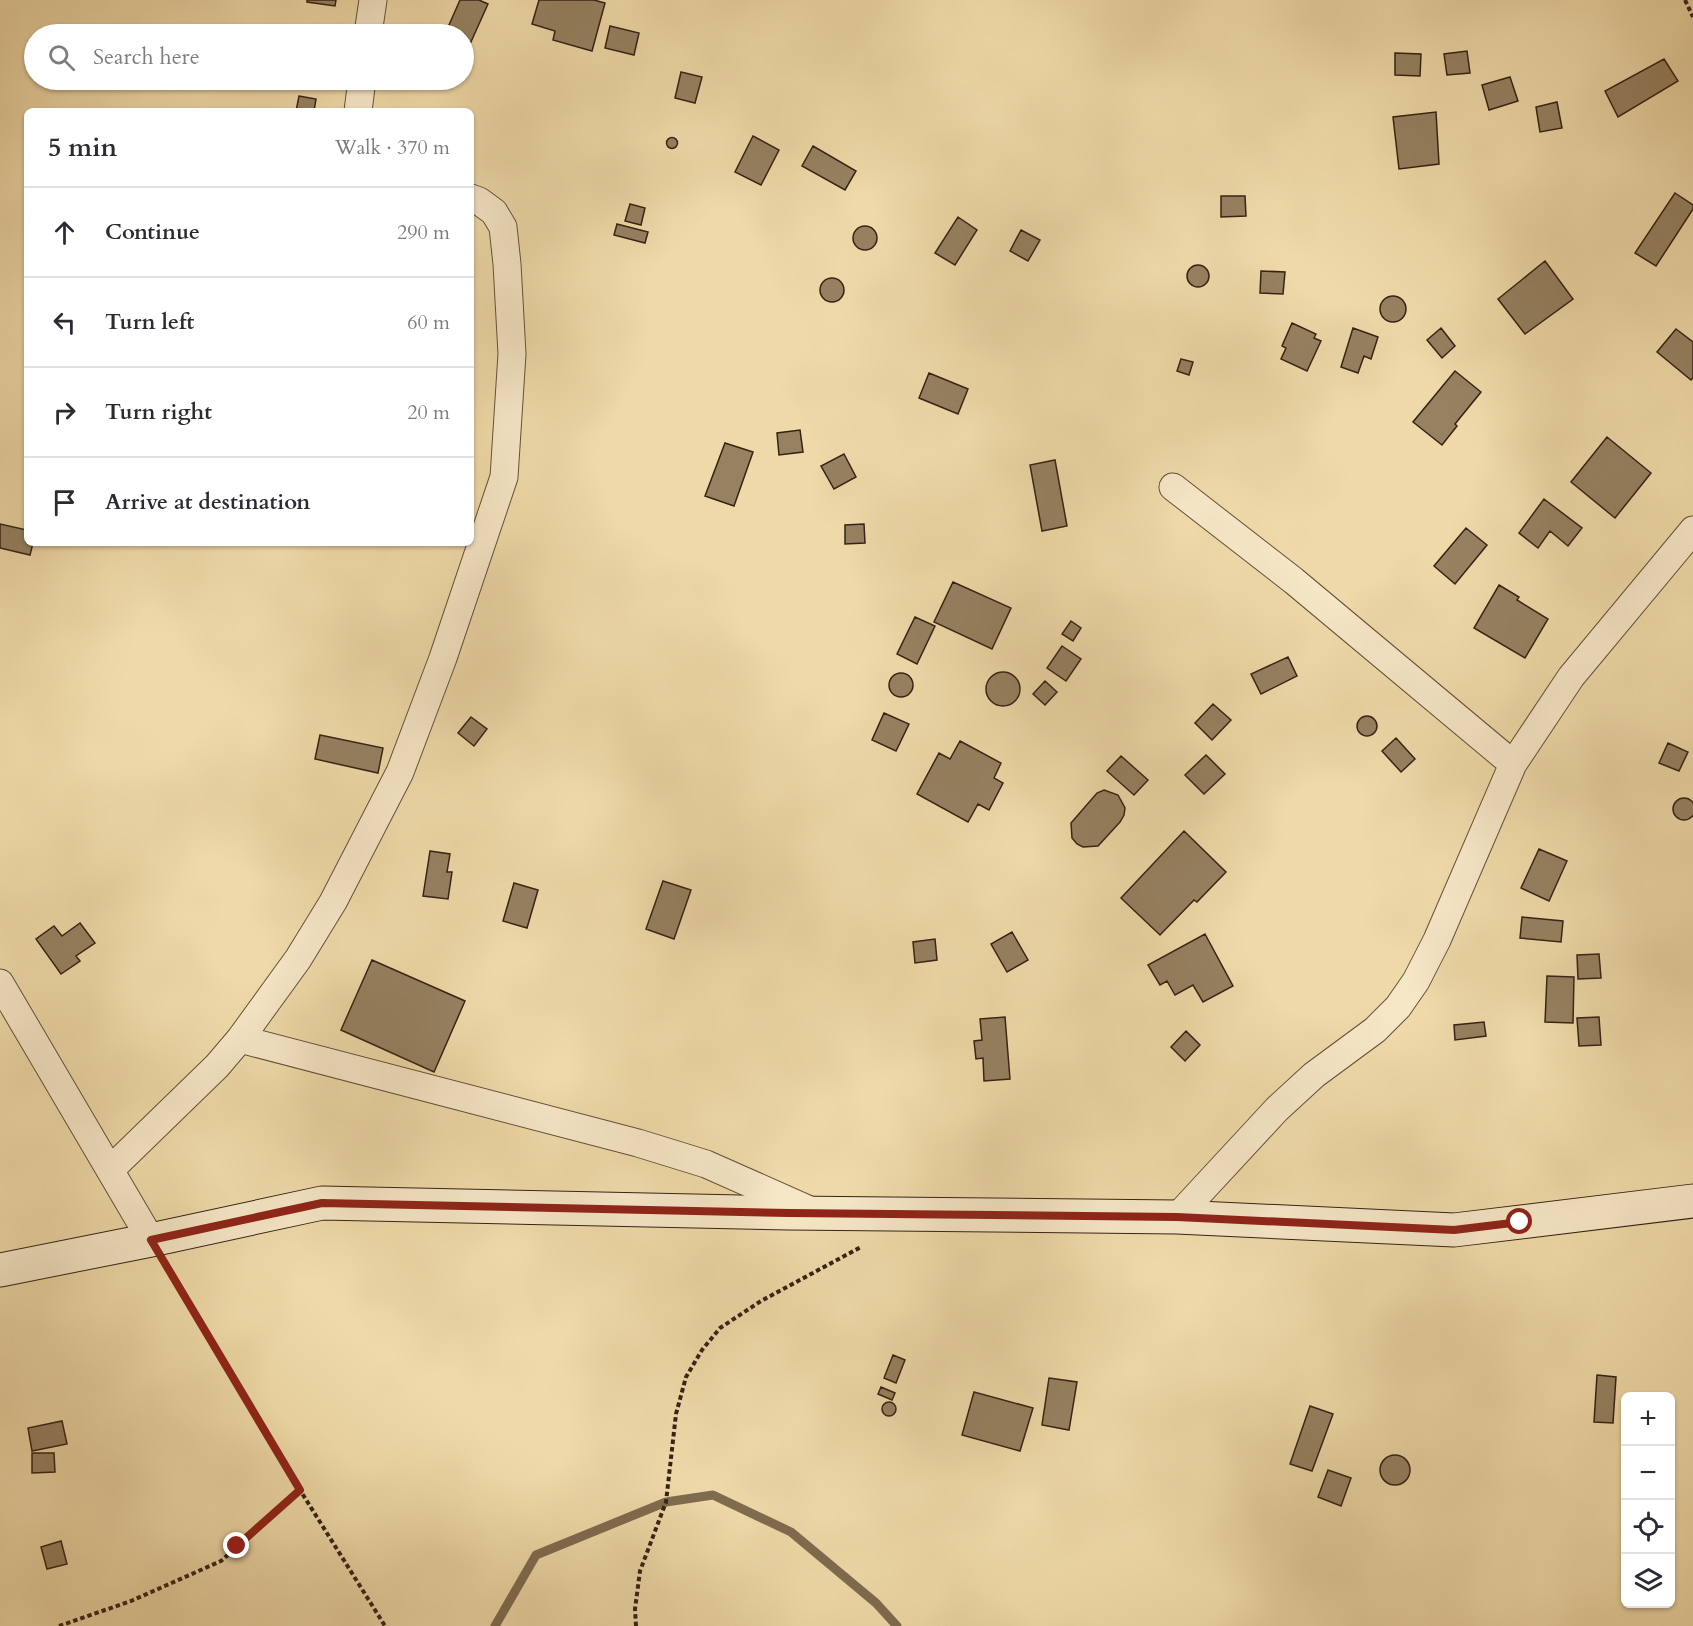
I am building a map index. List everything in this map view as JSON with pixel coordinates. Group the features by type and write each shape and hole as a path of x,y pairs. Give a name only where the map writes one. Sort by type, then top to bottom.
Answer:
{"street":[{"path":"369,24 373,0"},
{"path":"358,108 361,90"},
{"path":"110,1170 218,1066 240,1040 298,959 333,902 400,772 443,658 504,477 512,354 507,264 503,227 494,212 474,199"},
{"path":"1173,487 1294,581 1513,764"},
{"path":"1177,1217 1277,1109 1314,1075 1375,1030 1398,1007 1416,981 1437,940 1513,764 1571,677 1693,530"},
{"path":"0,983 151,1240"},
{"path":"240,1040 638,1143 706,1164 818,1213"},
{"path":"0,1270 322,1203 818,1213 1177,1217 1454,1230 1693,1201"}],"path":[{"path":"1685,0 1693,17"},
{"path":"151,1240 300,1490 385,1626"},
{"path":"636,1626 635,1609 640,1571 666,1502 676,1414 686,1377 702,1350 720,1328 761,1301 862,1247"},
{"path":"59,1626 131,1601 221,1561 300,1490"}],"building":[{"path":"307,0 336,0 335,6 307,2"},
{"path":"460,0 479,0 488,4 474,35 474,24 449,24"},
{"path":"539,0 594,0 605,3 592,51 553,40 555,31 532,24"},
{"path":"610,26 639,33 634,55 605,48"},
{"path":"1467,51 1470,73 1447,75 1444,54"},
{"path":"1395,53 1421,54 1420,76 1395,75"},
{"path":"1664,59 1678,81 1618,117 1605,91"},
{"path":"681,72 702,77 695,103 675,98"},
{"path":"1510,77 1518,101 1489,110 1482,85"},
{"path":"299,96 316,99 314,108 297,108"},
{"path":"1557,102 1562,128 1540,132 1536,107"},
{"path":"1436,112 1439,164 1399,169 1393,117"},
{"path":"753,136 779,150 761,185 735,172"},
{"path":"672,137 678,143 672,149 666,143"},
{"path":"813,146 856,171 845,190 802,166"},
{"path":"1675,193 1693,205 1693,209 1656,266 1635,253"},
{"path":"1221,196 1245,196 1246,216 1221,217"},
{"path":"630,204 645,208 641,225 625,221"},
{"path":"958,217 977,230 955,265 935,253"},
{"path":"617,224 648,232 645,243 614,235"},
{"path":"865,226 874,229 877,238 874,247 865,250 856,247 853,238 856,229"},
{"path":"1021,230 1040,240 1028,261 1010,251"},
{"path":"1545,261 1573,299 1525,334 1498,299"},
{"path":"1194,265 1202,265 1209,272 1209,280 1202,287 1194,287 1187,280 1187,272"},
{"path":"1261,271 1285,272 1283,294 1260,293"},
{"path":"832,278 841,281 844,290 841,299 832,302 823,299 820,290 823,281"},
{"path":"1393,296 1402,300 1406,309 1402,318 1393,322 1384,318 1380,309 1384,300"},
{"path":"1292,323 1316,334 1314,338 1321,341 1307,371 1281,359 1286,348 1282,346"},
{"path":"1353,328 1378,337 1371,359 1364,356 1358,373 1341,367"},
{"path":"1441,328 1455,346 1442,358 1427,340"},
{"path":"1676,329 1693,342 1693,378 1691,380 1657,352"},
{"path":"1181,359 1193,362 1189,375 1177,371"},
{"path":"1455,371 1481,392 1455,424 1457,426 1442,445 1413,422"},
{"path":"929,373 968,389 958,414 919,398"},
{"path":"800,430 803,452 779,455 777,433"},
{"path":"1607,437 1651,473 1615,518 1571,482"},
{"path":"725,443 753,452 734,506 705,496"},
{"path":"844,454 856,477 834,489 821,466"},
{"path":"1055,460 1067,526 1042,531 1030,465"},
{"path":"1544,499 1582,528 1568,546 1550,531 1538,548 1519,533"},
{"path":"0,524 24,529 24,546 32,546 30,555 0,548"},
{"path":"864,524 865,543 845,544 845,525"},
{"path":"1466,528 1487,545 1455,584 1434,566"},
{"path":"953,582 1011,608 992,649 934,622"},
{"path":"1499,585 1519,597 1517,600 1548,619 1525,658 1474,628"},
{"path":"915,617 935,626 917,664 897,654"},
{"path":"1071,621 1081,628 1073,641 1062,634"},
{"path":"1062,646 1081,659 1066,681 1047,668"},
{"path":"1288,657 1297,676 1261,694 1251,674"},
{"path":"1003,672 1015,677 1020,689 1015,701 1003,706 991,701 986,689 991,677"},
{"path":"901,673 906,674 912,680 912,690 906,696 901,697 896,696 890,690 889,685 890,680 896,674"},
{"path":"1045,681 1057,692 1045,705 1033,694"},
{"path":"1213,704 1231,720 1212,740 1195,723"},
{"path":"884,713 909,724 896,751 872,740"},
{"path":"1367,716 1374,719 1377,726 1374,733 1367,736 1360,733 1357,726 1360,719"},
{"path":"471,717 487,729 474,746 458,733"},
{"path":"320,735 383,748 378,773 315,759"},
{"path":"1396,738 1415,759 1401,772 1382,751"},
{"path":"960,741 1001,763 994,778 1003,783 989,810 978,804 968,822 917,794 939,753 950,759"},
{"path":"1668,743 1688,752 1679,771 1659,763"},
{"path":"1206,755 1225,774 1204,794 1185,775"},
{"path":"1121,756 1148,780 1134,795 1107,771"},
{"path":"1104,790 1118,795 1125,808 1124,815 1098,846 1083,847 1072,838 1071,823 1097,793"},
{"path":"1684,798 1692,801 1694,813 1692,817 1684,820 1676,817 1673,809 1676,801"},
{"path":"1184,831 1226,872 1197,902 1194,900 1160,935 1121,898"},
{"path":"1539,849 1567,861 1549,901 1521,888"},
{"path":"430,851 450,854 447,872 452,872 448,899 423,896"},
{"path":"663,881 691,890 674,939 646,929"},
{"path":"514,883 538,890 527,928 503,921"},
{"path":"1522,917 1563,921 1561,942 1520,938"},
{"path":"80,923 95,943 76,956 80,961 61,974 36,939 54,926 62,936"},
{"path":"1012,932 1028,960 1007,972 991,944"},
{"path":"1205,934 1233,986 1203,1002 1193,985 1175,995 1167,981 1160,985 1148,965"},
{"path":"935,939 937,960 915,963 913,942"},
{"path":"1599,954 1601,978 1578,979 1577,955"},
{"path":"372,960 465,1001 434,1072 341,1030"},
{"path":"1547,976 1574,977 1573,1023 1545,1022"},
{"path":"1005,1017 1010,1079 984,1081 983,1058 976,1059 974,1041 982,1040 980,1019"},
{"path":"1599,1017 1601,1045 1579,1046 1577,1018"},
{"path":"1484,1022 1486,1036 1455,1040 1454,1025"},
{"path":"1186,1031 1200,1045 1185,1061 1171,1047"},
{"path":"893,1355 905,1360 896,1383 884,1378"},
{"path":"1597,1375 1616,1377 1613,1423 1594,1422"},
{"path":"1049,1378 1077,1382 1069,1430 1042,1425"},
{"path":"881,1387 895,1393 892,1400 878,1394"},
{"path":"974,1392 1033,1408 1020,1451 962,1435"},
{"path":"886,1402 892,1402 896,1409 892,1416 886,1416 882,1412 882,1406"},
{"path":"1310,1406 1333,1414 1312,1471 1290,1464"},
{"path":"62,1421 67,1444 32,1451 28,1428"},
{"path":"32,1453 54,1453 55,1472 32,1473"},
{"path":"1395,1455 1401,1456 1409,1464 1409,1476 1401,1484 1395,1485 1389,1484 1381,1476 1380,1470 1381,1464 1389,1456"},
{"path":"1328,1470 1351,1478 1341,1506 1318,1497"},
{"path":"61,1541 67,1564 47,1569 41,1547"}],"waterway":[{"path":"495,1626 536,1555 666,1502 713,1495 791,1532 876,1603 897,1626"}],"route":[{"path":"237,1546 300,1490 151,1240 322,1203 789,1213 1177,1217 1454,1230 1520,1222"}]}
